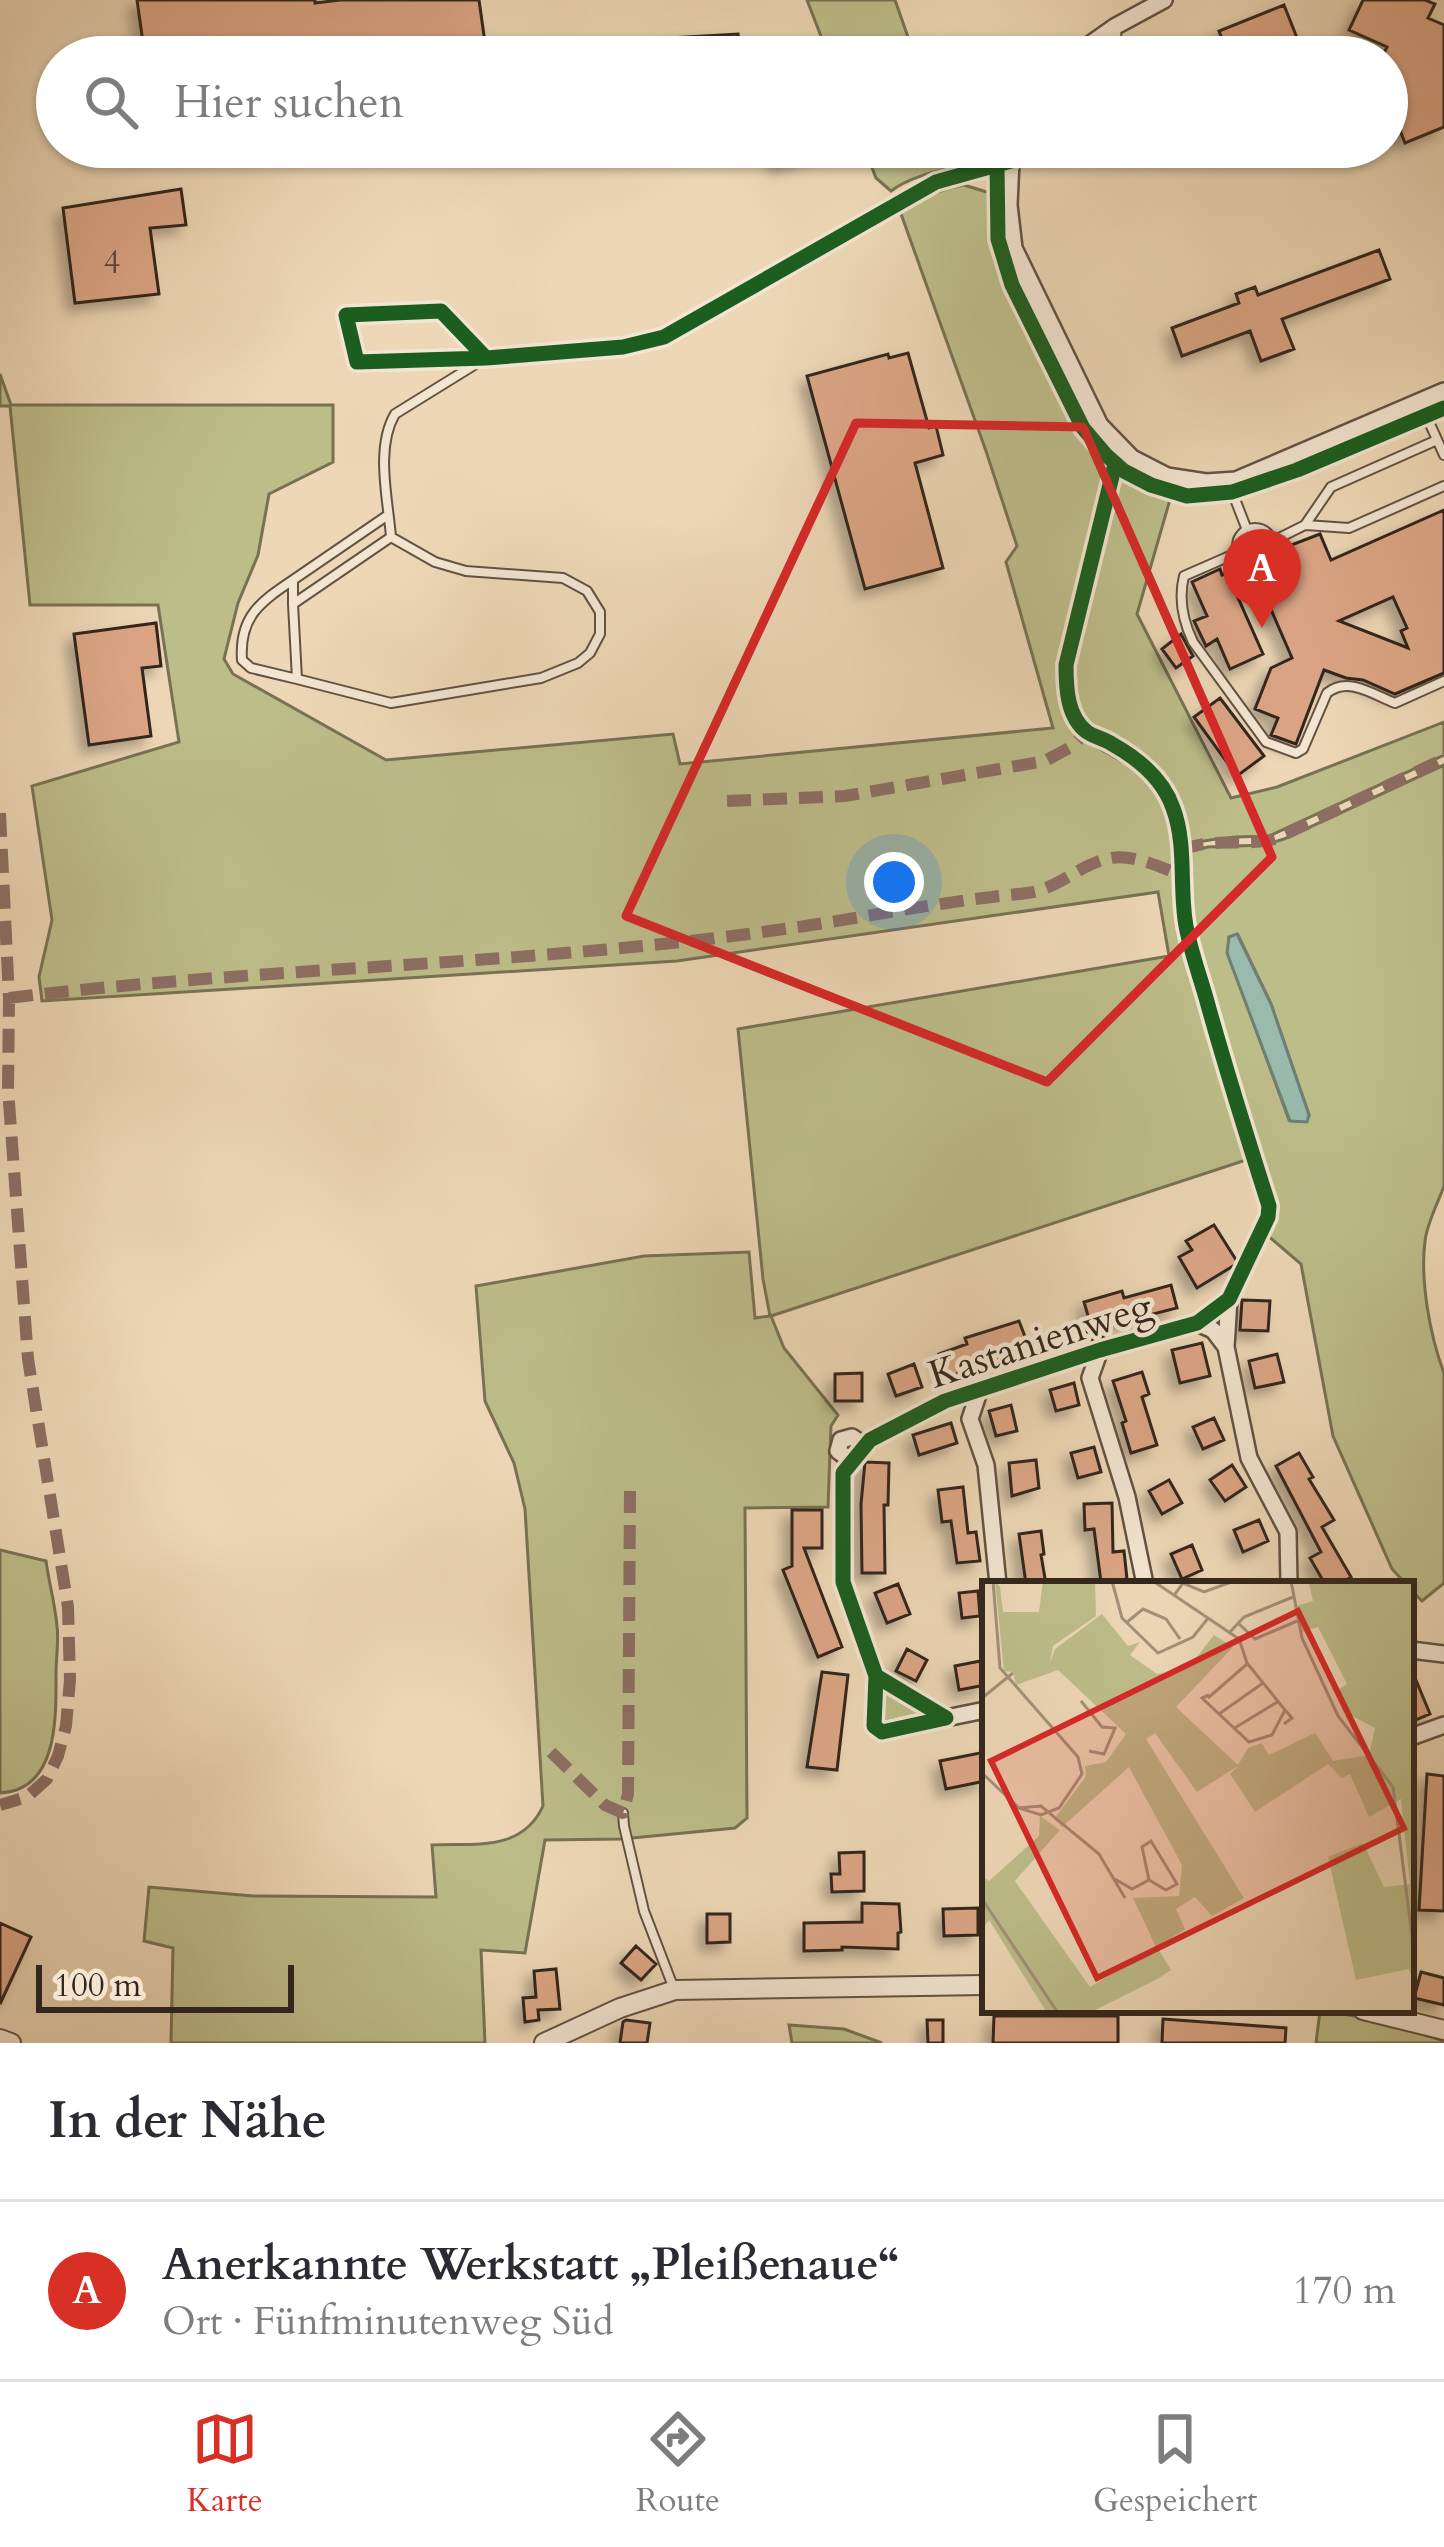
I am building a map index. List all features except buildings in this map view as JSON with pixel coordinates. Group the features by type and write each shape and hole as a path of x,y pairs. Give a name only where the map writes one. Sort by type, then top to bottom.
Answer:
{"street":[{"path":"1102,36 1164,0"},
{"path":"485,358 441,310 346,315 357,362 485,358 623,347 664,337 936,182 974,168"},
{"path":"1012,168 1013,248 1100,425 1132,458 1167,476 1206,482 1236,480 1444,391"},
{"name":"Kastanienweg","path":"876,1676 843,1582 843,1473 867,1442 945,1401 1197,1323 1229,1299 1226,1347"},
{"path":"1197,1323 1213,1330 1226,1347 1249,1458 1288,1532 1289,1581"},
{"path":"1100,1350 1090,1378 1127,1498 1144,1581"},
{"path":"1065,1361 1090,1378"},
{"path":"970,1419 980,1389"},
{"path":"945,1401 970,1419 986,1466 998,1581"},
{"path":"1414,1650 1444,1654"},
{"path":"946,1718 876,1676 874,1726 882,1732 982,1711"},
{"path":"1414,1736 1444,1724"},
{"path":"544,2043 620,2008 675,1990 982,1985"},
{"path":"1394,2013 1444,2030"},
{"path":"0,2039 11,2043"}],"lane":[{"path":"1116,26 1116,36"},
{"path":"391,537 384,445 388,426 395,414 485,358"},
{"path":"1420,400 1444,455"},
{"path":"1273,541 1305,525 1331,487 1437,440"},
{"path":"1227,481 1247,530"},
{"path":"1305,525 1349,528 1444,486"},
{"path":"389,514 261,602 241,641 242,660 251,668 391,703 542,678 578,664 600,634 600,612 586,590 563,578 466,571 435,562 391,537"},
{"path":"1261,528 1273,541 1264,562 1247,562 1239,553 1238,541 1247,530 1261,528"},
{"path":"293,604 391,537"},
{"path":"1239,553 1184,576 1180,591 1184,624 1266,742 1296,753 1303,749 1333,687 1346,684 1395,703 1444,681"},
{"path":"293,580 297,679"},
{"path":"623,1813 644,1911 675,1990"}],"highlighted area":[{"path":"856,423 1083,427 1272,857 1047,1082 626,916"}],"green space":[{"path":"807,0 895,0 908,36 821,36"},
{"path":"872,168 950,168 891,191"},
{"path":"964,185 990,193 995,240 1009,287 1081,429 1110,465 1062,662 1060,695 1067,718 1079,734 1133,768 1166,804 1175,832 1185,941 1246,1160 771,1316 784,1348 838,1415 831,1426 828,1507 745,1508 747,1818 735,1828 622,1839 545,1840 525,1953 481,1950 485,2043 171,2043 173,1948 144,1941 149,1887 253,1896 436,1897 432,1845 510,1838 534,1821 543,1806 525,1509 514,1463 485,1401 476,1286 644,1256 749,1252 755,1318 770,1316 738,1029 1169,956 1158,892 677,961 42,1001 39,977 52,920 32,786 179,742 158,605 30,605 10,406 0,406 0,374 11,405 333,405 333,462 269,494 258,555 238,603 224,659 233,674 386,760 673,734 680,764 1053,728 1006,562 1017,546 900,211"},
{"path":"1120,472 1171,496 1137,614 1231,798 1277,787 1444,722 1444,755 1267,837 1183,845 1167,780 1138,750 1084,717 1068,683 1111,492"},
{"path":"1444,765 1444,1186 1428,1227 1424,1273 1427,1308 1444,1373 1444,1583 1422,1601 1414,1593 1414,1581 1403,1581 1392,1569 1333,1436 1301,1264 1267,1235 1277,1214 1262,1153 1250,1141 1194,946 1184,853 1264,845","holes":["1238,935 1271,1004 1309,1115 1289,1120 1228,953 1229,937"]},
{"path":"0,1550 46,1561 58,1637 54,1729 44,1765 19,1789 0,1793"},
{"path":"884,1689 926,1714 882,1722"},
{"path":"1320,2013 1351,2016 1444,2041 1444,2043 1316,2043"},
{"path":"789,2025 844,2029 882,2043 792,2043"}],"shaded area":[{"path":"1237,934 1271,1004 1309,1115 1307,1122 1290,1121 1227,953 1229,937"}],"marked path":[{"path":"727,801 845,796 1045,761 1086,732"},
{"path":"1180,850 1275,839 1444,759"},
{"path":"0,813 9,998 8,1089 28,1359 68,1607 70,1680 66,1726 47,1779 27,1797 0,1805"},
{"path":"9,998 223,977 546,955 760,932 1033,892 1120,857 1180,875"},
{"path":"551,1752 605,1805 623,1813 628,1794 630,1491"}],"cycle path":[{"path":"486,358 623,347 664,337 936,182 986,168"},
{"path":"997,168 998,239 1012,285 1083,428 1124,471 1187,496 1232,492 1444,408"},
{"path":"441,311 486,358 357,362 346,315 441,311"},
{"path":"876,1676 946,1718 882,1732 874,1726 876,1676 843,1582 843,1473 870,1440 945,1401 1197,1323 1229,1299 1268,1217 1269,1206 1188,936 1173,808 1141,763 1080,726 1069,702 1066,665 1115,464"}],"place":[{"name":"Anerkannte Werkstatt „Pleißenaue“","path":"1262,628"}]}
